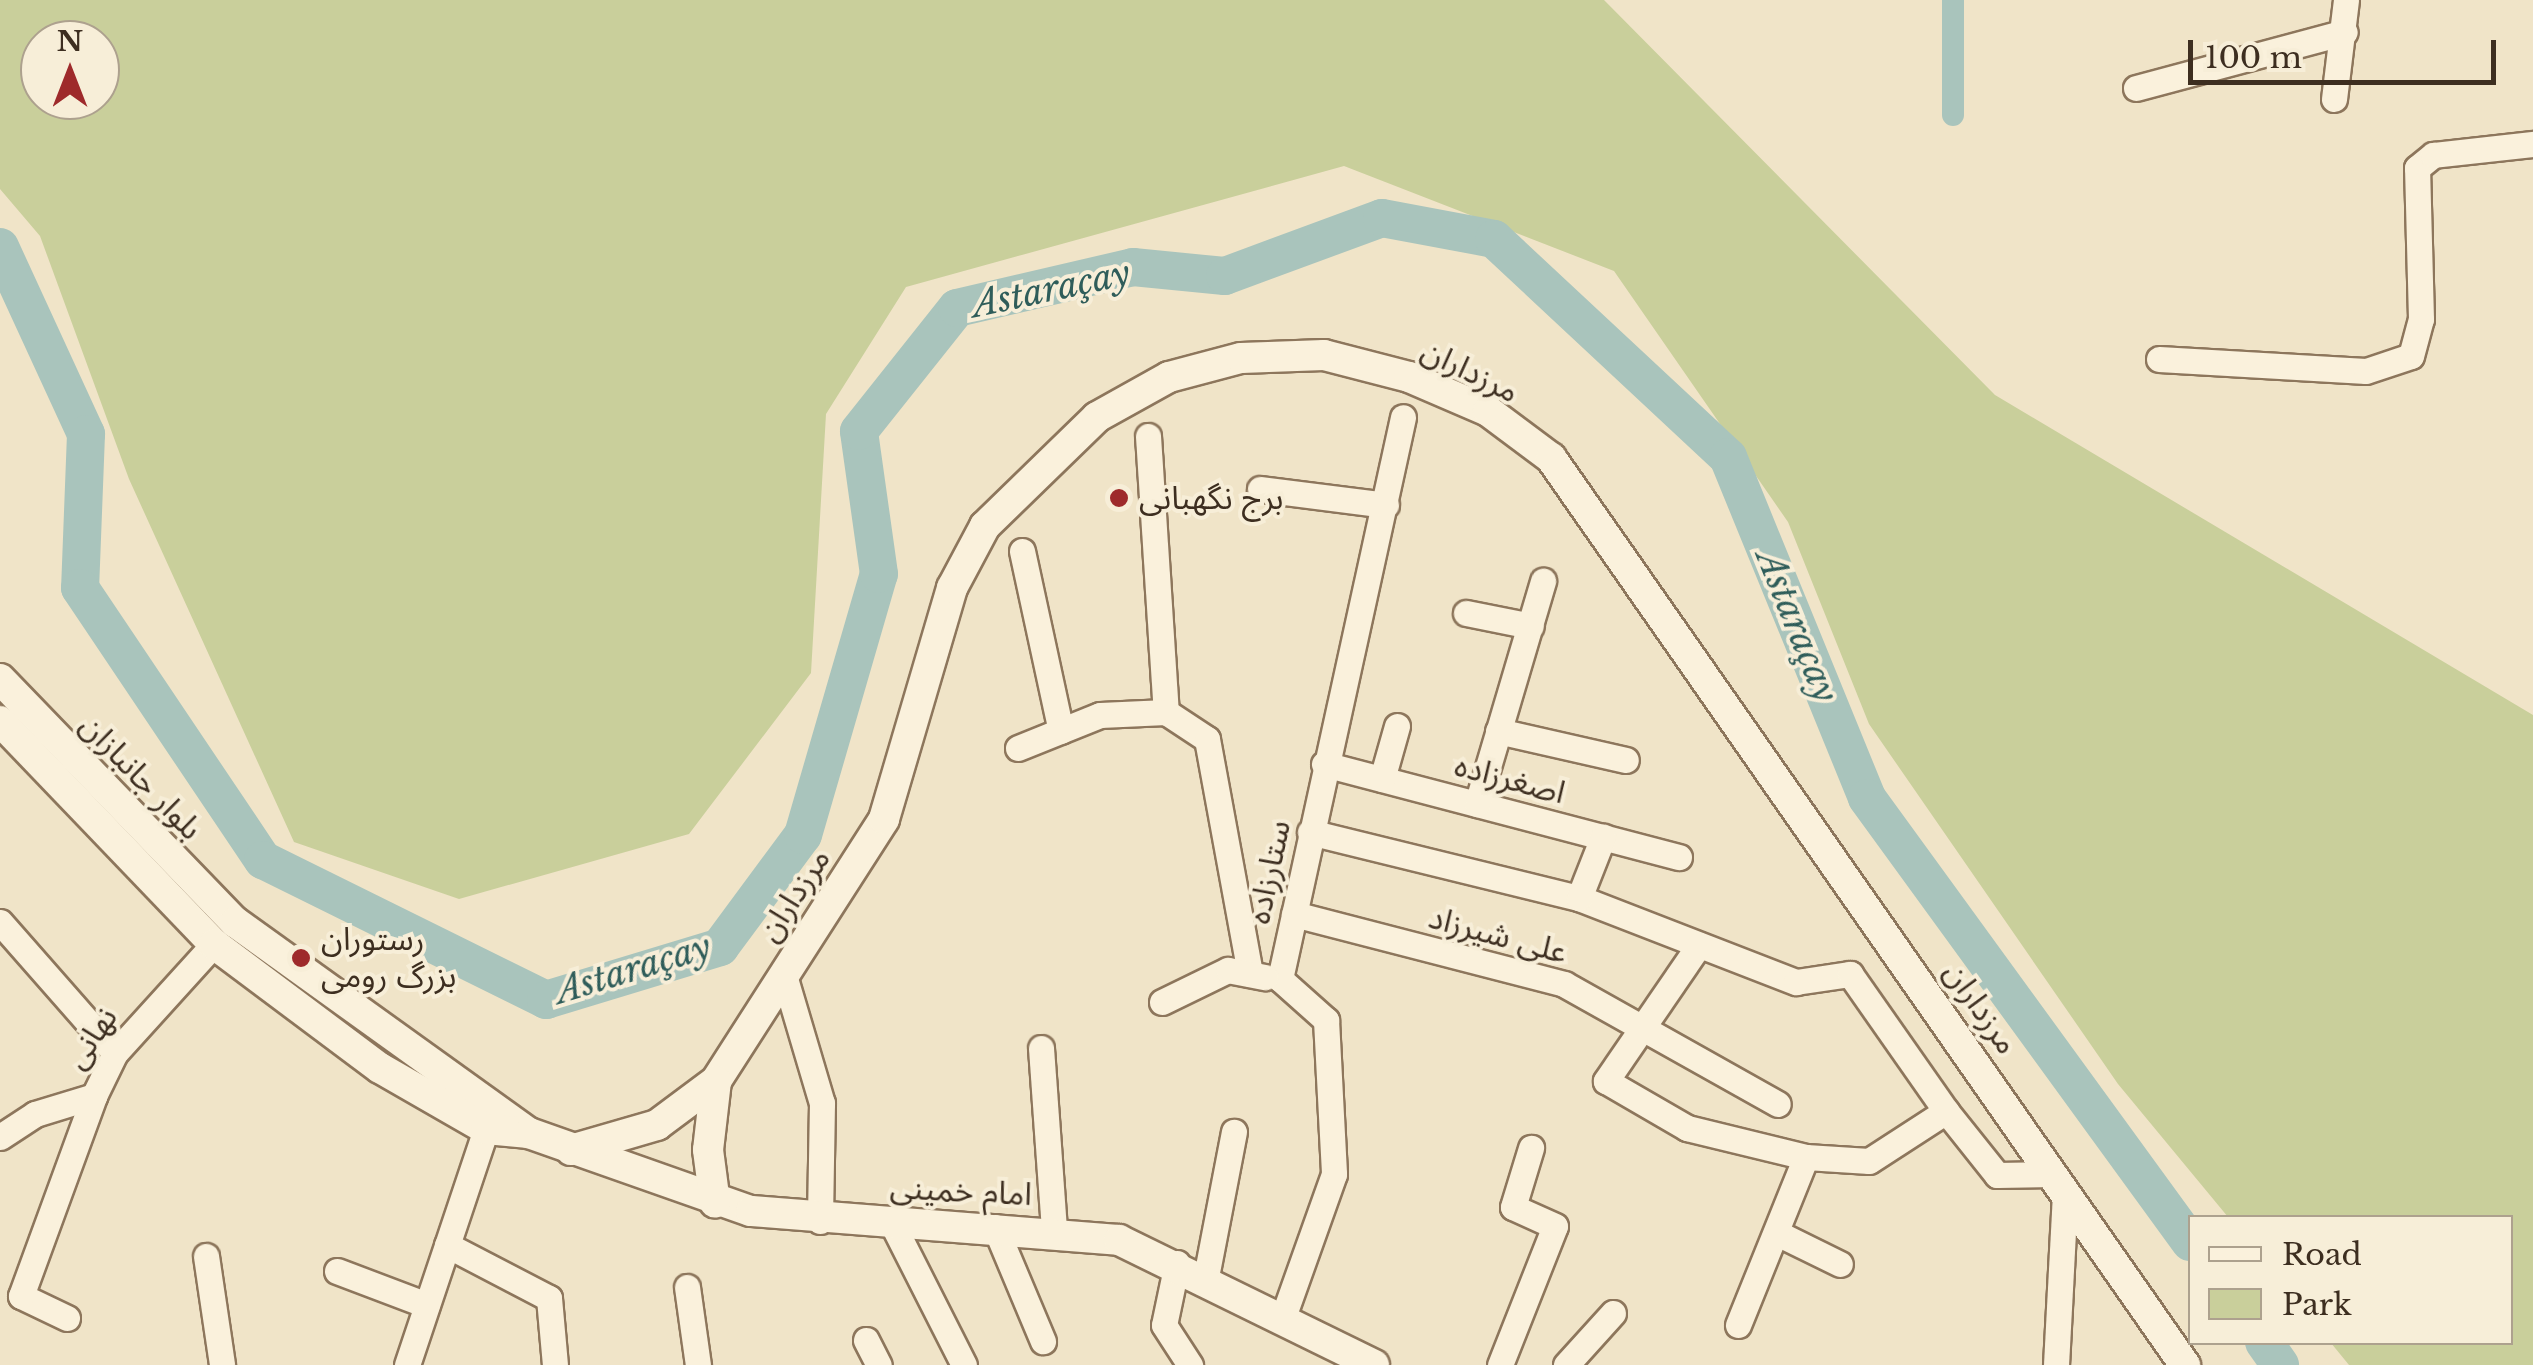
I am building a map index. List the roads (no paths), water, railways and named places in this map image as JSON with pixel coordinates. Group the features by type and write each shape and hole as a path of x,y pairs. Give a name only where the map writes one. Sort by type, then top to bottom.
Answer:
{"street":[{"path":"2334,99 2346,32 2346,0"},
{"path":"2136,88 2346,32"},
{"path":"2159,359 2366,371 2411,356 2421,319 2417,168 2434,155 2533,144"},
{"name":"مرزداران","path":"571,1150 656,1125 716,1082 884,818 952,588 985,526 1096,416 1169,377 1241,358 1324,356 1409,376 1488,412 1551,458 2185,1365"},
{"name":"ستارزاده","path":"1280,979 1403,416"},
{"path":"1148,436 1166,712"},
{"path":"1260,488 1386,505"},
{"path":"1022,551 1062,730"},
{"path":"1477,804 1543,581"},
{"path":"1466,613 1531,626"},
{"name":"بلوار جانبازان","path":"0,679 225,933"},
{"path":"1018,748 1100,715 1166,712 1207,740 1222,787 1250,974"},
{"name":"بلوار جانبازان","path":"0,721 225,933"},
{"path":"1382,779 1398,726"},
{"path":"1498,730 1626,760"},
{"name":"اصغرزاده","path":"1324,764 1679,857"},
{"path":"1310,832 1579,898 1796,982 1850,974 1946,1112 1997,1175 2059,1183 2056,1365"},
{"path":"1579,898 1603,837"},
{"name":"علی شیرزاد","path":"1294,914 1564,984 1778,1104"},
{"path":"0,922 115,1054"},
{"name":"نهانی","path":"0,1137 35,1114 94,1096 115,1054 225,933"},
{"name":"امام خمینی","path":"225,933 380,1068 486,1129 528,1133"},
{"name":"امام خمینی","path":"225,933 528,1133 571,1150 715,1203 820,1221 995,1226 1119,1240 1206,1277 1374,1365"},
{"path":"1700,945 1606,1081 1687,1128 1806,1157 1869,1161 1946,1112"},
{"path":"1162,1002 1228,970 1280,979 1326,1020 1334,1174 1282,1320"},
{"path":"784,975 822,1102 820,1221"},
{"path":"1041,1048 1054,1231"},
{"name":"مرزداران","path":"715,1203 708,1150 716,1082"},
{"path":"67,1318 22,1296 94,1096"},
{"path":"407,1365 486,1129"},
{"path":"1206,1277 1234,1132"},
{"path":"1500,1365 1555,1226 1513,1208 1532,1148"},
{"path":"1738,1325 1806,1157"},
{"path":"892,1223 964,1365"},
{"path":"995,1226 1044,1341"},
{"path":"1777,1233 1840,1264"},
{"path":"447,1245 549,1298 555,1365"},
{"path":"206,1256 222,1365"},
{"path":"1176,1263 1164,1325 1190,1365"},
{"path":"337,1270 427,1305"},
{"path":"686,1287 698,1365"},
{"path":"1566,1365 1613,1312"},
{"path":"866,1340 879,1365"}],"waterway":[{"path":"1953,0 1953,115"},
{"name":"Astaraçay","path":"0,247 86,434 80,588 263,860 546,1000 720,947 803,835 879,574 859,431 957,308 1133,267 1225,276 1382,218 1494,239 1728,457 1867,798 2188,1239"},
{"name":"Astaraçay","path":"2266,1345 2280,1365"}],"place":[{"name":"برج نگهبانی","path":"1119,498"},
{"name":"رستوران بزرگ رومی","path":"301,958"}]}
